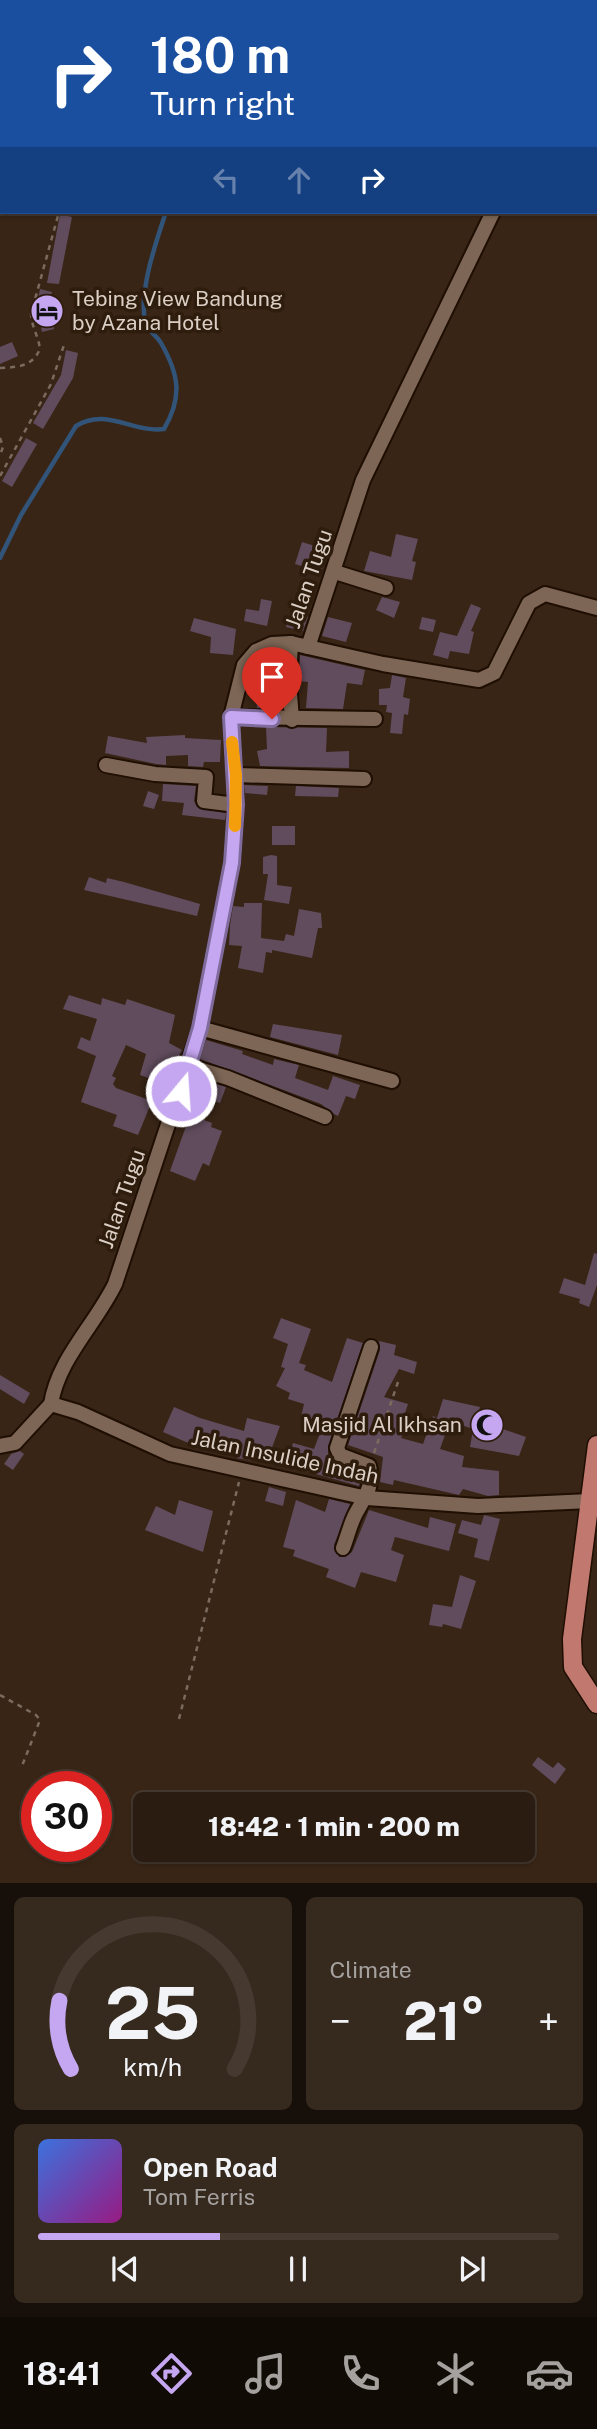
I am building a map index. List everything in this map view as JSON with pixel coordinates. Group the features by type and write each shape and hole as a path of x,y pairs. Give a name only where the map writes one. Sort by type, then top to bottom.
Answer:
{"main road":[{"path":"597,1445 572,1639 573,1667 597,1703"}],"street":[{"name":"Jalan Tugu","path":"51,1404 54,1384 66,1361 101,1314 116,1284 200,1028 232,863 236,775 231,717 244,665 256,651 272,644 291,643 308,647 335,572 363,480 492,214"},
{"path":"335,572 386,588"},
{"path":"308,647 383,664 480,680 494,673 529,603 545,594 597,608"},
{"path":"291,643 289,681 292,720"},
{"path":"231,717 292,720 375,719"},
{"path":"106,765 155,774 206,777 204,801 236,805"},
{"path":"236,775 364,779"},
{"path":"200,1028 392,1081"},
{"path":"189,1066 228,1078 325,1117"},
{"path":"343,1549 356,1513 367,1497 371,1474 369,1466 340,1455 337,1448 371,1347"},
{"path":"0,1446 15,1443 51,1404"},
{"name":"Jalan Insulide Indah","path":"51,1404 78,1412 170,1454 241,1472 367,1497 478,1506 590,1501"}],"path":[{"path":"0,368 31,362 40,349 38,337 32,329 31,314 57,214"},
{"path":"0,476 51,384 64,345"},
{"path":"0,438 3,447 0,456"},
{"path":"369,1466 398,1382"},
{"path":"180,1719 241,1472"},
{"path":"0,1695 36,1715 40,1720 22,1766"}],"building":[{"path":"60,214 72,217 59,284 47,283"},
{"path":"40,289 52,292 49,304 54,329 42,332 37,304"},
{"path":"12,342 18,356 0,364 0,347"},
{"path":"66,350 78,353 73,378 43,429 33,423 61,375"},
{"path":"26,438 37,444 12,487 2,481"},
{"path":"396,534 418,539 412,561 416,562 412,580 364,571 370,551 391,557"},
{"path":"302,542 328,550 321,572 295,564"},
{"path":"382,597 400,602 394,618 376,610"},
{"path":"261,599 272,601 267,626 244,621 246,609 259,611"},
{"path":"471,604 481,608 471,631 474,632 469,654 450,651 448,659 433,655 440,632 457,636"},
{"path":"290,612 308,617 303,631 286,627"},
{"path":"328,617 352,623 346,642 322,636"},
{"path":"422,617 436,620 433,632 419,629"},
{"path":"194,618 236,629 233,655 210,653 211,637 190,631"},
{"path":"300,655 365,670 362,685 347,683 343,709 306,708 308,682 299,681"},
{"path":"275,661 280,662 281,708 257,708 256,693 259,693 264,668 272,670"},
{"path":"392,675 406,678 403,697 410,699 408,715 404,714 402,734 390,733 392,713 386,712 387,705 379,705 379,689 390,688"},
{"path":"266,727 327,728 326,752 349,751 349,768 260,766 257,751 267,749"},
{"path":"185,735 185,738 221,740 220,762 204,762 203,767 188,766 188,755 166,756 166,765 105,753 108,736 147,743 146,737"},
{"path":"163,784 196,786 194,801 198,808 226,813 225,820 182,815 184,803 162,801"},
{"path":"244,785 268,786 267,795 245,793"},
{"path":"296,786 339,788 338,797 295,796"},
{"path":"148,791 159,795 154,809 143,806"},
{"path":"272,826 295,826 295,845 272,845"},
{"path":"277,856 277,885 292,887 289,904 264,900 268,874 263,874 263,857"},
{"path":"89,877 106,883 107,878 124,882 200,904 197,916 84,890"},
{"path":"244,903 262,903 261,938 284,941 286,934 294,936 299,909 321,913 322,928 318,928 312,958 272,950 272,953 266,952 263,973 238,968 242,946 229,945 230,925 233,906 244,907"},
{"path":"69,995 101,1005 102,998 125,1005 127,999 175,1015 169,1043 182,1050 175,1062 168,1058 160,1082 140,1075 146,1054 126,1045 112,1076 116,1078 113,1084 116,1088 152,1101 138,1135 113,1126 117,1115 81,1102 96,1056 77,1048 81,1037 90,1041 97,1019 63,1009"},
{"path":"273,1024 342,1035 338,1055 270,1037"},
{"path":"206,1040 243,1051 242,1054 273,1065 274,1059 299,1065 295,1078 328,1090 333,1076 360,1085 355,1099 346,1096 338,1116 321,1104 200,1059"},
{"path":"195,1078 226,1087 220,1103 190,1092"},
{"path":"190,1115 212,1123 211,1127 222,1131 209,1166 203,1163 195,1181 170,1171"},
{"path":"594,1253 597,1254 597,1285 589,1307 579,1303 580,1299 559,1293 564,1278 585,1285"},
{"path":"281,1318 311,1329 299,1363 306,1365 304,1370 332,1382 347,1338 363,1343 328,1446 328,1463 361,1476 359,1486 287,1466 293,1443 314,1449 323,1425 301,1417 304,1404 288,1399 290,1393 276,1386 285,1368 281,1367 288,1344 273,1338"},
{"path":"379,1341 396,1345 394,1355 417,1362 414,1374 399,1369 384,1397 408,1404 399,1432 403,1434 401,1438 423,1444 433,1416 437,1418 443,1399 480,1407 478,1415 499,1423 497,1427 526,1437 519,1456 470,1447 473,1429 450,1421 440,1449 464,1456 462,1467 499,1471 499,1495 488,1496 463,1489 459,1495 394,1480 393,1485 380,1482 383,1457 348,1445 380,1350"},
{"path":"0,1375 30,1393 24,1404 0,1389"},
{"path":"174,1407 244,1431 247,1418 280,1426 267,1461 254,1456 253,1461 186,1442 163,1432"},
{"path":"20,1451 24,1454 13,1470 4,1464 11,1454"},
{"path":"269,1487 286,1492 283,1506 265,1501"},
{"path":"329,1499 350,1504 334,1545 339,1557 345,1557 352,1552 369,1510 428,1528 430,1517 456,1524 449,1551 395,1537 391,1550 404,1555 396,1582 361,1572 355,1588 326,1577 329,1569 293,1556 295,1550 283,1547 296,1500 325,1512"},
{"path":"179,1500 213,1511 203,1552 145,1530 156,1506 175,1515"},
{"path":"484,1515 500,1519 489,1561 474,1557 478,1539 458,1533 462,1520 481,1525"},
{"path":"460,1575 476,1581 461,1629 443,1624 442,1627 429,1625 433,1604 452,1607"},
{"path":"538,1757 553,1768 558,1762 566,1769 555,1784 532,1765"}],"waterway":[{"path":"0,558 21,515 76,426 98,419 141,428 164,429 170,418 176,397 175,377 161,343 146,325 144,309 150,266 165,214"}],"slow traffic":[{"path":"232,742 236,775 235,826"}],"place":[{"name":"Tebing View Bandung by Azana Hotel","path":"47,311"},
{"name":"Masjid Al Ikhsan","path":"487,1425"}],"route":[{"path":"181,1091 200,1028 232,863 236,775 230,731 231,717 272,719"}]}
